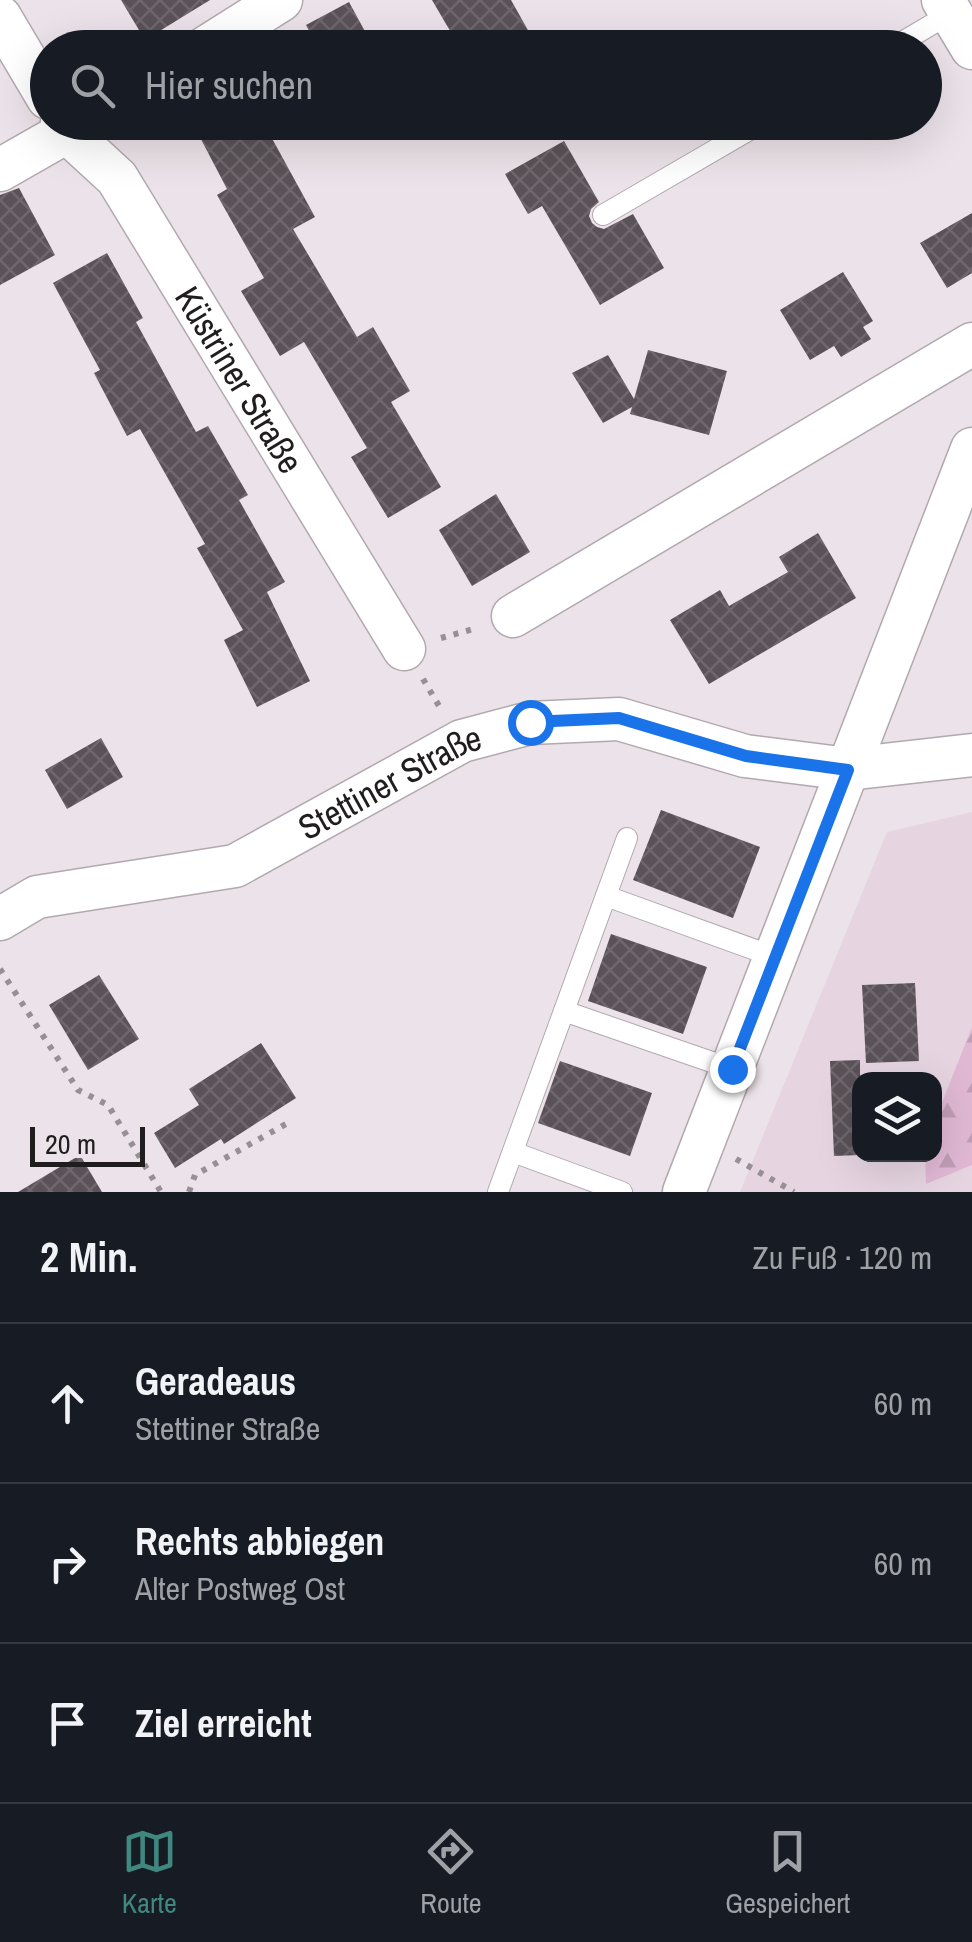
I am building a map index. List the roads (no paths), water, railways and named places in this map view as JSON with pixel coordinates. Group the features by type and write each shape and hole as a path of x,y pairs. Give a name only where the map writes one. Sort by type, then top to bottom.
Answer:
{"street":[{"path":"233,30 281,0"},
{"name":"Küstriner Straße","path":"0,17 30,64"},
{"path":"0,170 38,140"},
{"name":"Küstriner Straße","path":"84,140 117,178 404,649"},
{"path":"514,616 972,344"},
{"path":"684,1192 972,449"},
{"name":"Stettiner Straße","path":"0,919 37,897 236,866 462,742 530,722 619,718 746,756 848,770 972,755"}],"lane":[{"path":"603,215 732,140"},
{"path":"498,1192 626,838"},
{"path":"606,896 775,957"},
{"path":"564,1010 732,1069"},
{"path":"513,1152 622,1192"}]}
